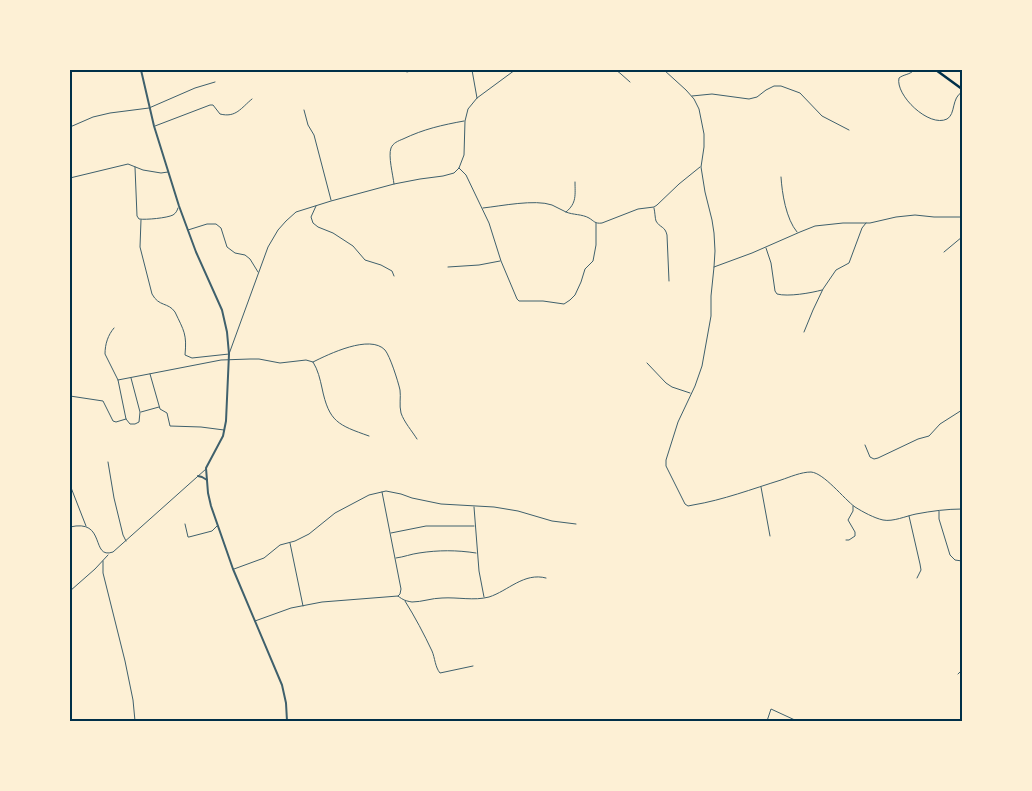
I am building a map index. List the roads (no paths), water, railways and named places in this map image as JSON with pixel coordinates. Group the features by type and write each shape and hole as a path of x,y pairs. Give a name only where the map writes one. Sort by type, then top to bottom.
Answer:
{"main road":[{"path":"936,70 962,90"}],"street":[{"path":"141,70 154,126 179,206 196,252 222,310 229,354"},
{"path":"407,72 414,70"},
{"path":"472,70 477,98"},
{"path":"70,591 103,561 108,554 117,550 198,476 206,468 217,449 226,421 229,354 268,246 278,230 296,212 316,205 394,184 454,173 459,168 464,155 465,121 468,109 477,98 514,70"},
{"path":"616,70 630,82"},
{"path":"664,70 692,96 699,109 704,134 701,167 714,233 710,326 699,375 678,422 666,460 666,466 684,504 688,506 723,499 760,486 813,472 822,477 852,505 885,521 940,510 962,509"},
{"path":"914,70 899,78 898,85 902,94 912,106 933,120 949,118 955,100 962,90"},
{"path":"70,126 110,113 149,108 195,88 215,82"},
{"path":"692,96 712,94 749,99 757,97 774,86 781,86 800,94 822,116 849,130"},
{"path":"154,126 210,105 220,114 231,115 252,99"},
{"path":"304,110 314,135 331,201"},
{"path":"394,184 390,154 391,147 394,144 412,134 430,128 465,121"},
{"path":"70,178 124,164 143,170 161,173 169,172"},
{"path":"135,166 137,216 141,220 140,247 152,294 159,303 167,305 176,312 185,333 186,355 192,358 229,354"},
{"path":"482,208 536,203 551,204 566,212 587,217 596,223 602,224 638,209 654,207 701,167"},
{"path":"459,168 466,175 489,223 501,261 518,300 521,302 543,301 564,304 575,296 585,269 593,261 596,246 596,223"},
{"path":"781,177 782,191 789,217 798,233"},
{"path":"566,212 575,202 575,182"},
{"path":"316,205 311,217 313,223 353,246 365,260 382,265 392,271 394,276"},
{"path":"141,220 169,216 179,206"},
{"path":"654,207 656,221 666,230 669,281"},
{"path":"714,267 752,254 815,226 867,223 915,215 962,217"},
{"path":"804,332 823,289 836,270 849,263 862,228 867,223"},
{"path":"188,230 208,224 216,224 221,228 227,247 235,253 245,255 259,272"},
{"path":"944,252 962,237"},
{"path":"766,247 777,294 800,294 823,289"},
{"path":"448,267 501,261"},
{"path":"114,328 109,333 105,354 118,380 126,419 130,424 135,424 139,422 140,412 131,377"},
{"path":"118,380 228,359 260,359 280,363 306,360 313,362 326,355 352,346 373,345 384,349 387,353 400,390 401,413 416,439"},
{"path":"313,362 317,369 326,406 331,415 338,423 350,430 369,436"},
{"path":"648,363 666,383 691,393"},
{"path":"150,373 159,407 167,413 170,426 224,430"},
{"path":"70,396 103,401 113,421 126,419"},
{"path":"140,412 159,407"},
{"path":"865,445 870,457 878,458 918,439 929,436 940,424 962,410"},
{"path":"108,462 114,498 126,541"},
{"path":"206,468 211,506 233,569 284,691 287,721"},
{"path":"198,476 207,480"},
{"path":"70,484 86,526"},
{"path":"760,486 770,536"},
{"path":"233,569 264,558 276,547 309,534 335,513 369,495 388,491 441,504 494,507 518,511 552,521 576,524"},
{"path":"382,492 401,589 398,596"},
{"path":"846,540 855,536 855,532 848,520 853,511 852,505"},
{"path":"474,506 477,554 484,598"},
{"path":"940,510 938,519 950,555 955,560 962,561"},
{"path":"909,516 920,564 920,572 917,578"},
{"path":"185,524 188,537 212,531 218,525"},
{"path":"70,528 86,526 90,528 100,548 104,553 108,554"},
{"path":"390,533 426,526 475,526"},
{"path":"290,543 303,606"},
{"path":"395,558 434,551 477,554"},
{"path":"103,561 103,573 125,661 135,721"},
{"path":"405,601 421,602 454,597 484,598 527,578 546,578"},
{"path":"254,621 283,610 328,601 398,596 405,601 416,618 433,653 440,673 473,666"},
{"path":"958,674 962,670"},
{"path":"767,721 771,709 797,721"}]}
